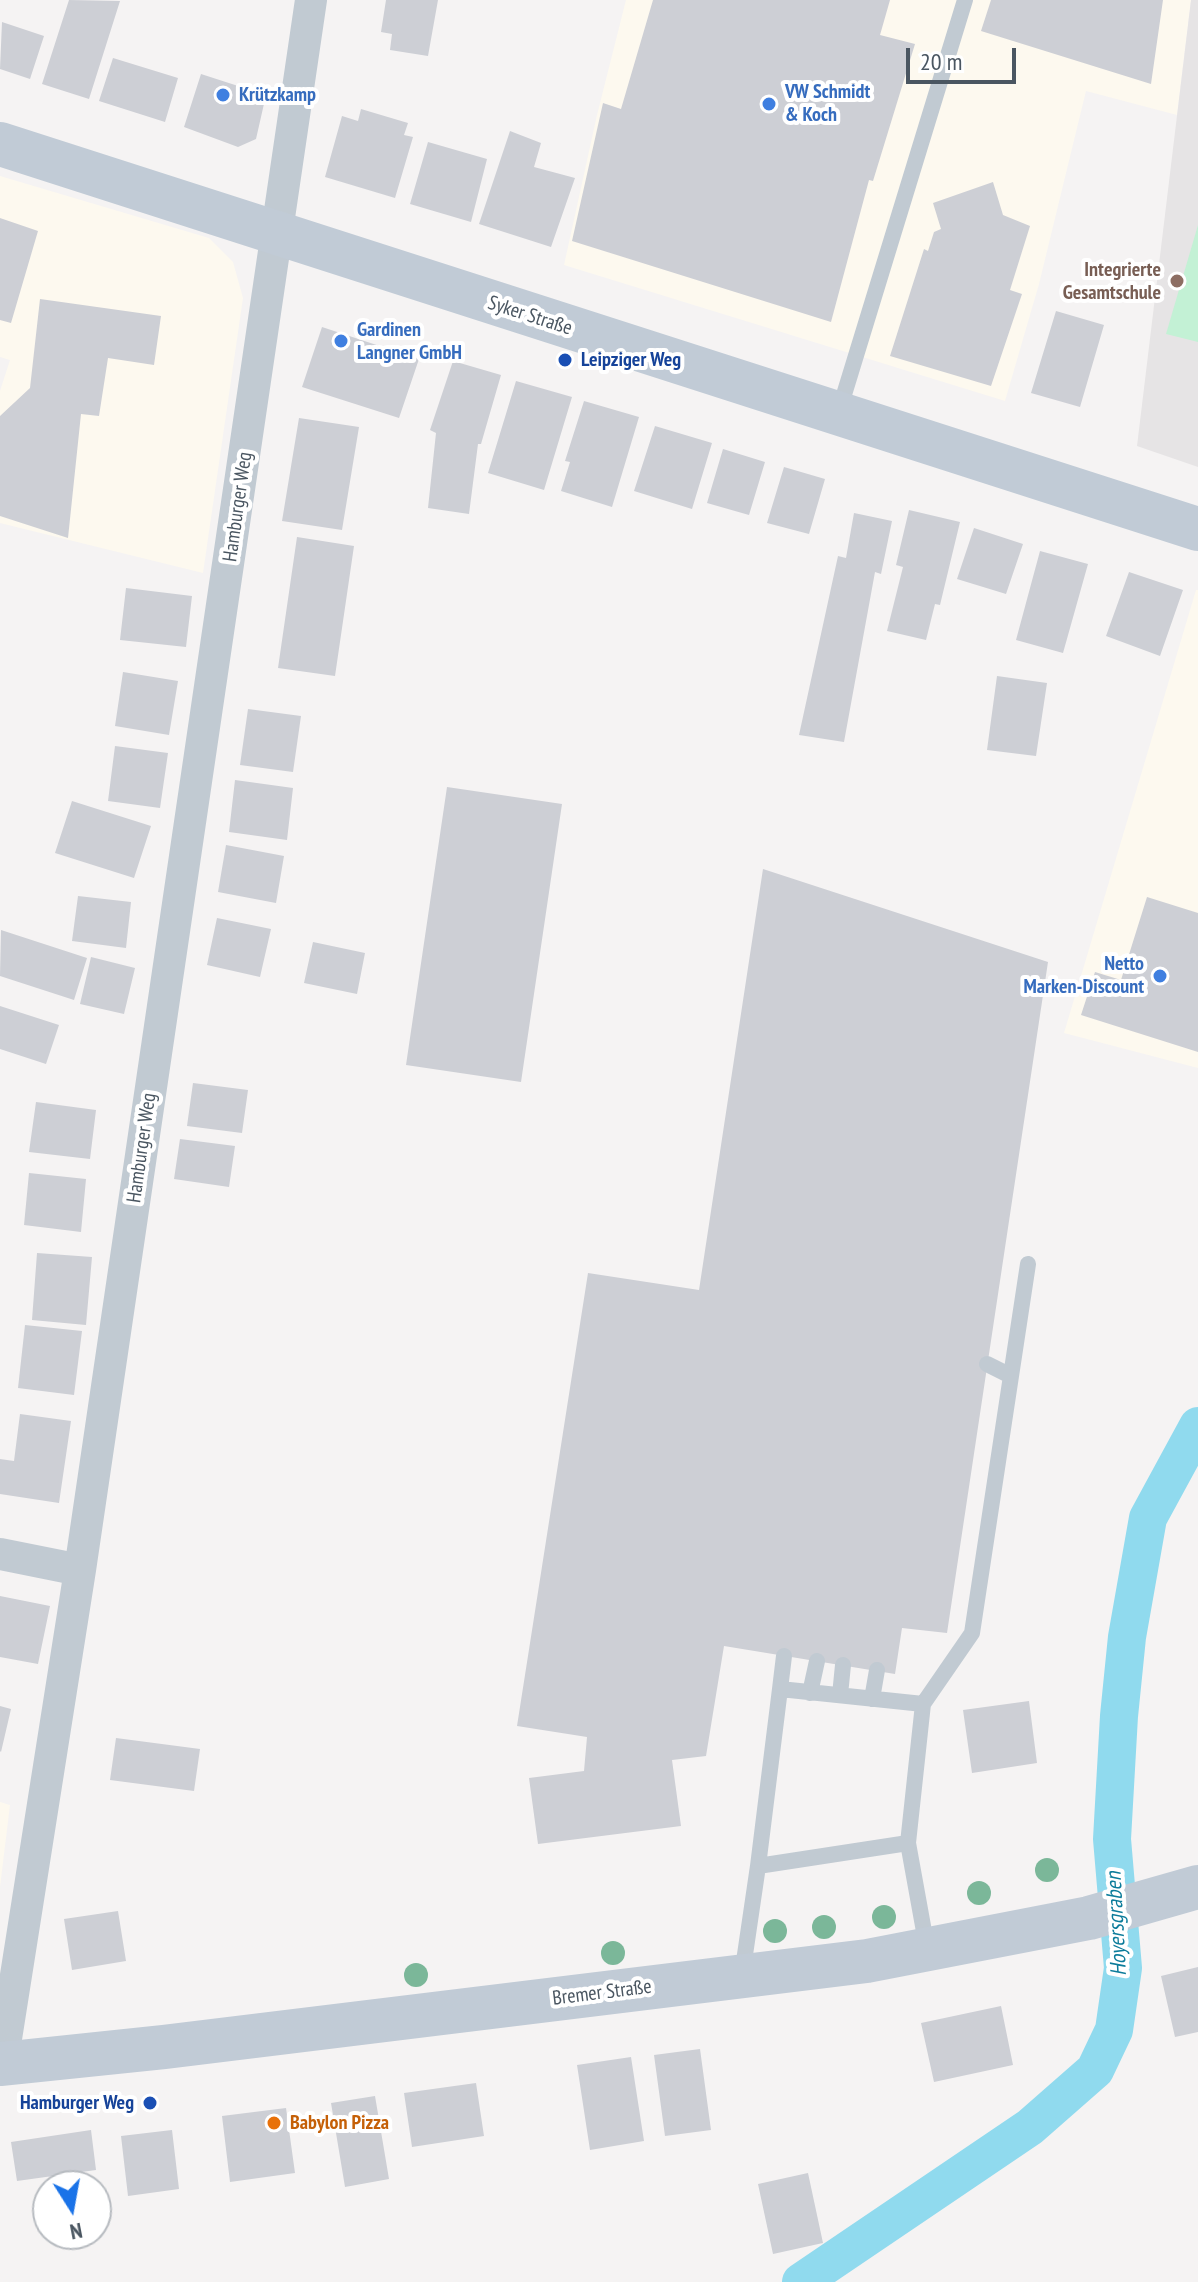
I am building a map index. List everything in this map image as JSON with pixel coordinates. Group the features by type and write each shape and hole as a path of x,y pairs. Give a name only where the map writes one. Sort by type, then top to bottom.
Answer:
{"main road":[{"name":"Syker Straße","path":"0,144 1198,529"},
{"name":"Bremer Straße","path":"1,2064 867,1961 1089,1918 1198,1887"}],"street":[{"path":"279,232 311,0"},
{"name":"Hamburger Weg","path":"1,2064 80,1570 279,232"},
{"path":"0,1554 80,1570"}],"lane":[{"path":"839,413 965,0"},
{"path":"927,1950 908,1843 923,1704 972,1633 1028,1264"},
{"path":"987,1364 1011,1376"},
{"path":"741,1975 784,1656"},
{"path":"810,1693 817,1661"},
{"path":"840,1695 843,1665"},
{"path":"872,1699 877,1670"},
{"path":"780,1689 923,1704"},
{"path":"758,1866 908,1843"}],"shaded area":[{"path":"626,0 1191,0 1177,115 1086,91 1039,284 1005,401 564,265"},
{"name":"Integrierte Gesamtschule","path":"1191,0 1198,0 1198,467 1137,446"},
{"path":"0,176 209,238 233,262 243,298 203,573 0,523 0,391 10,360 0,357"},
{"path":"1198,590 1198,1068 1064,1033"},
{"path":"0,1802 10,1805 0,1887"}],"green space":[{"path":"1198,225 1198,342 1166,334"}],"building":[{"path":"69,0 120,1 89,99 42,84"},
{"path":"386,0 438,0 428,56 390,50 392,34 381,32"},
{"path":"653,0 890,0 880,35 915,44 873,181 869,180 831,322 572,241 603,103 621,109"},
{"path":"991,0 1163,0 1151,84 981,31"},
{"path":"2,22 44,36 30,79 0,69"},
{"path":"113,58 178,78 165,122 99,101"},
{"path":"201,74 266,95 256,139 238,147 184,127"},
{"path":"361,109 408,123 404,135 413,137 395,198 325,177 342,116 358,121"},
{"path":"510,131 541,143 534,167 575,178 551,247 479,224"},
{"path":"428,142 487,159 471,222 410,204"},
{"path":"993,182 1003,215 1030,226 1010,290 1022,294 991,386 890,356 924,249 928,251 934,232 941,229 933,203"},
{"path":"0,218 38,231 11,323 0,320"},
{"path":"40,299 161,316 154,365 108,358 99,416 81,414 68,538 0,516 0,416 30,388"},
{"path":"1056,311 1104,325 1080,407 1031,393"},
{"path":"322,327 419,359 399,418 302,387"},
{"path":"453,361 501,375 481,444 478,444 469,514 428,508 436,433 430,430"},
{"path":"516,381 572,397 544,490 488,473"},
{"path":"584,401 639,417 612,507 561,491 570,462 565,461"},
{"path":"299,418 359,427 342,530 282,521"},
{"path":"655,426 712,443 692,509 634,491"},
{"path":"723,449 765,462 749,515 707,503"},
{"path":"784,467 825,479 809,534 767,523"},
{"path":"909,510 960,522 940,605 935,604 926,640 887,631 903,567 896,565"},
{"path":"854,513 892,521 881,574 875,572 844,742 799,735 838,556 846,558"},
{"path":"974,528 1023,544 1006,594 957,579"},
{"path":"297,537 354,546 335,676 278,668"},
{"path":"1040,551 1088,564 1063,653 1016,640"},
{"path":"1129,572 1183,590 1160,656 1106,636"},
{"path":"126,588 192,596 186,647 120,640"},
{"path":"123,672 178,681 169,735 115,726"},
{"path":"997,676 1047,683 1036,756 987,750"},
{"path":"248,709 301,716 293,772 240,765"},
{"path":"115,746 168,753 160,808 108,801"},
{"path":"235,780 293,788 287,840 229,832"},
{"path":"447,787 562,804 521,1082 406,1065"},
{"path":"72,801 151,826 134,878 55,853"},
{"path":"226,845 284,856 276,903 218,892"},
{"path":"763,869 1048,962 947,1633 902,1628 895,1674 724,1646 706,1756 672,1760 681,1826 538,1844 529,1778 584,1771 587,1737 517,1726 588,1273 699,1290"},
{"path":"78,896 131,902 126,948 72,941"},
{"name":"Netto Marken-Discount","path":"1147,897 1198,913 1198,1052 1081,1015 1095,972 1121,980"},
{"path":"217,918 271,929 260,977 207,965"},
{"path":"1,930 87,958 74,1000 0,976"},
{"path":"313,942 365,953 357,994 304,983"},
{"path":"91,957 135,968 124,1014 80,1004"},
{"path":"0,1006 59,1025 46,1064 0,1049"},
{"path":"193,1083 248,1090 242,1133 187,1126"},
{"path":"36,1102 96,1110 90,1159 29,1152"},
{"path":"180,1139 235,1146 229,1187 174,1179"},
{"path":"29,1173 86,1179 81,1232 24,1225"},
{"path":"37,1253 92,1257 86,1325 32,1320"},
{"path":"25,1325 82,1331 74,1395 18,1388"},
{"path":"20,1414 71,1421 59,1503 0,1494 0,1459 14,1461"},
{"path":"0,1596 50,1606 38,1664 0,1657"},
{"path":"1029,1701 1037,1763 972,1773 963,1710"},
{"path":"0,1706 11,1709 1,1752 0,1751"},
{"path":"116,1738 200,1749 194,1791 110,1780"},
{"path":"118,1911 126,1961 72,1970 64,1919"},
{"path":"1198,1967 1198,2032 1175,2037 1161,1976"},
{"path":"1001,2006 1013,2065 934,2082 921,2023"},
{"path":"700,2049 711,2130 665,2136 654,2055"},
{"path":"631,2057 644,2141 590,2150 577,2065"},
{"path":"476,2083 484,2136 412,2147 404,2093"},
{"path":"375,2096 389,2179 345,2187 331,2103"},
{"path":"286,2108 295,2173 230,2182 222,2116"},
{"path":"91,2130 96,2170 32,2170 32,2179 17,2181 11,2142"},
{"path":"172,2130 179,2189 128,2196 121,2136"},
{"path":"808,2173 823,2243 773,2254 758,2184"}],"waterway":[{"name":"Hoyersgraben","path":"801,2282 1030,2127 1095,2070 1114,2030 1123,1968 1112,1839 1127,1637 1148,1518 1198,1426"}],"place":[{"name":"Krützkamp","path":"223,95"},
{"name":"VW Schmidt & Koch","path":"769,104"},
{"name":"Integrierte Gesamtschule","path":"1177,281"},
{"name":"Gardinen Langner GmbH","path":"341,341"},
{"name":"Leipziger Weg","path":"565,360"},
{"name":"Netto Marken-Discount","path":"1160,976"},
{"name":"Hamburger Weg","path":"150,2103"},
{"name":"Babylon Pizza","path":"274,2123"}]}
